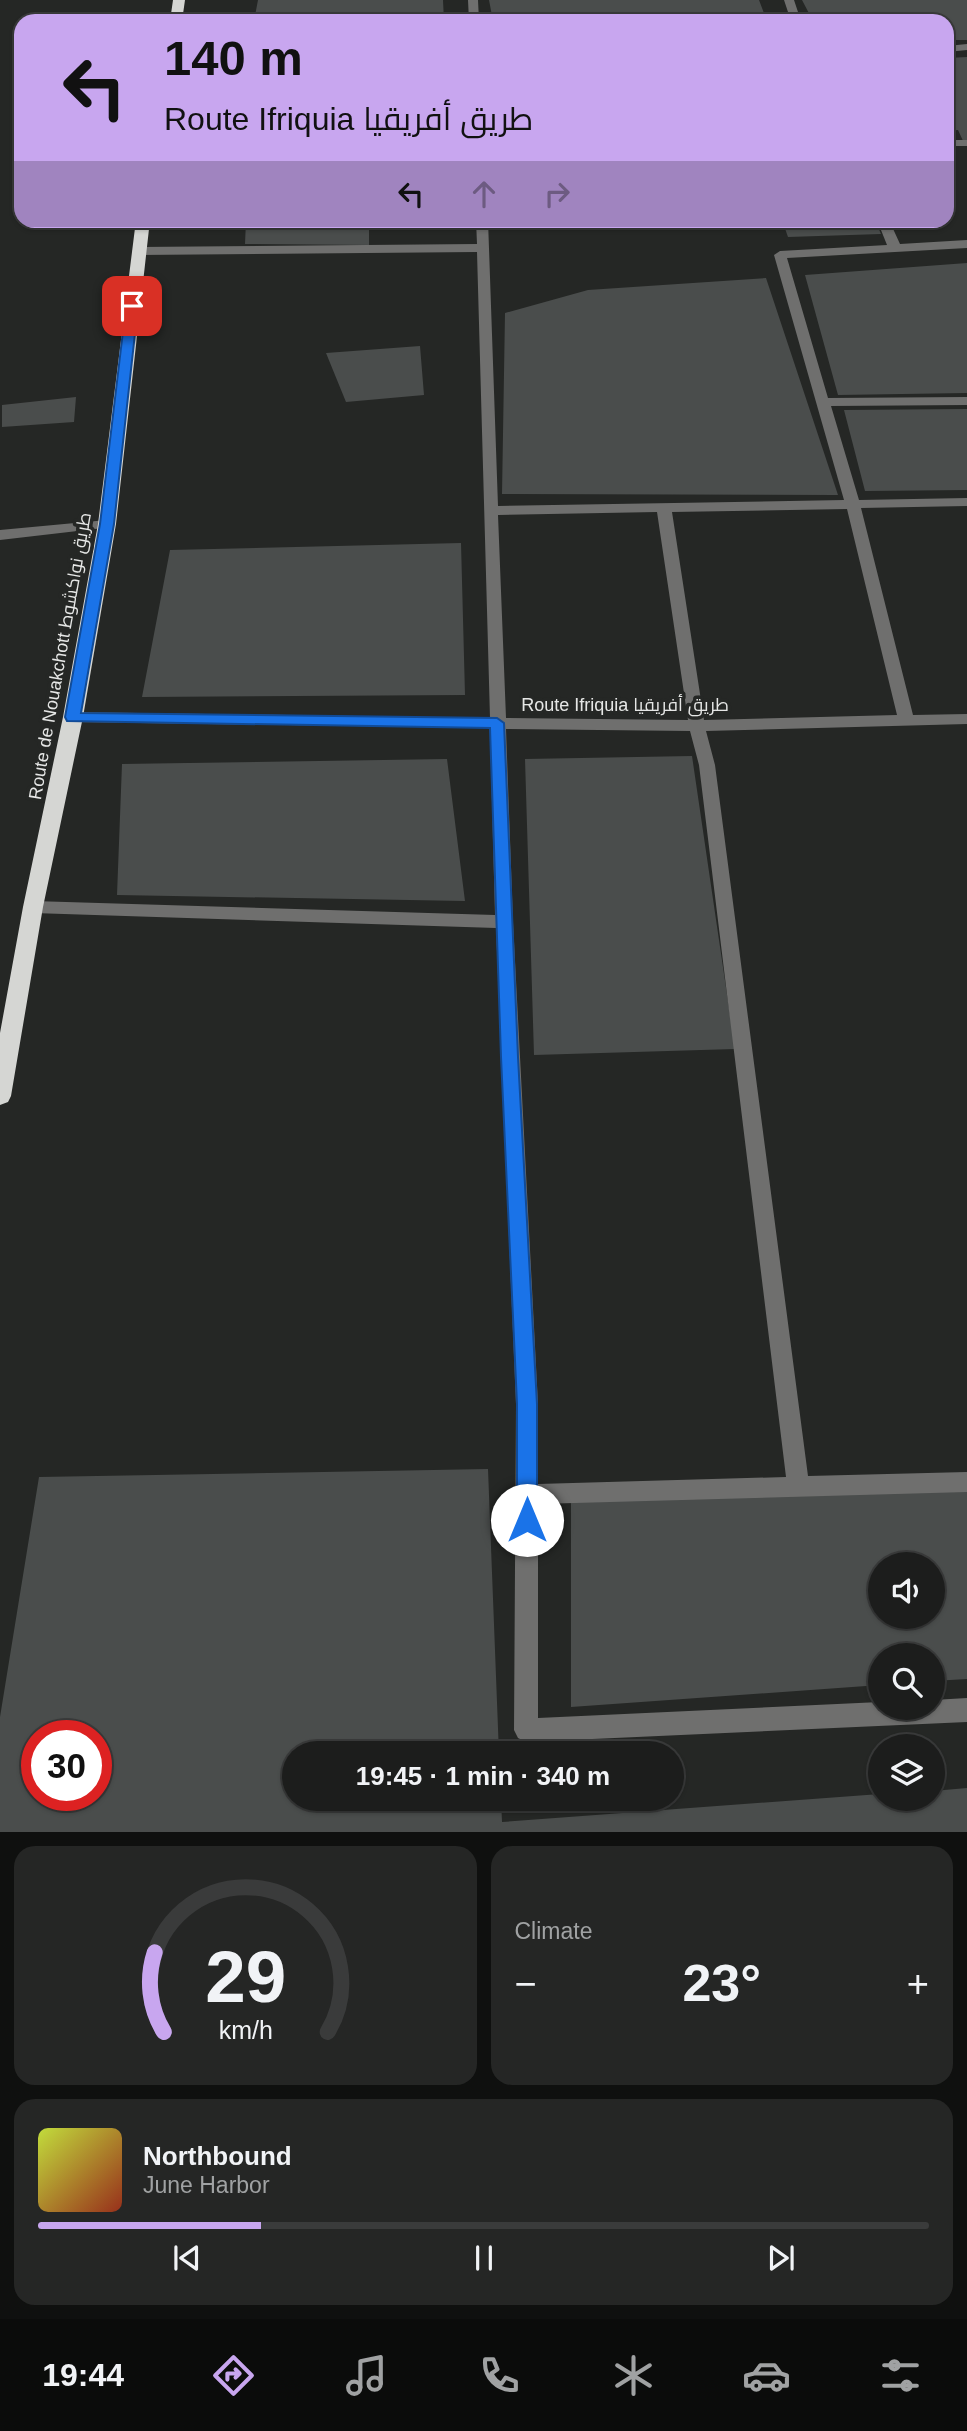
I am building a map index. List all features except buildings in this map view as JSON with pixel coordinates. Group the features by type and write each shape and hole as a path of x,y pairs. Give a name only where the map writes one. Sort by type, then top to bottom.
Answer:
{"highway":[{"name":"Route de Nouakchott طريق نواكشوط","path":"0,1096 33,907 73,717 107,524 142,228"}],"street":[{"path":"482,228 504,922 527,1404 526,1730 967,1710"},
{"path":"886,228 895,248"},
{"path":"906,720 852,505 780,255 967,244"},
{"path":"138,251 482,248"},
{"path":"822,402 967,401"},
{"path":"491,511 967,502"},
{"path":"664,508 696,726 707,765 798,1487"},
{"path":"0,535 107,524"},
{"name":"Route Ifriquia طريق أفريقيا","path":"73,717 696,726 967,719"},
{"path":"33,907 504,922"},
{"path":"527,1494 967,1482"}],"route":[{"path":"132,306 107,524 73,717 497,723 509,1057 527,1404 527,1520"}]}
